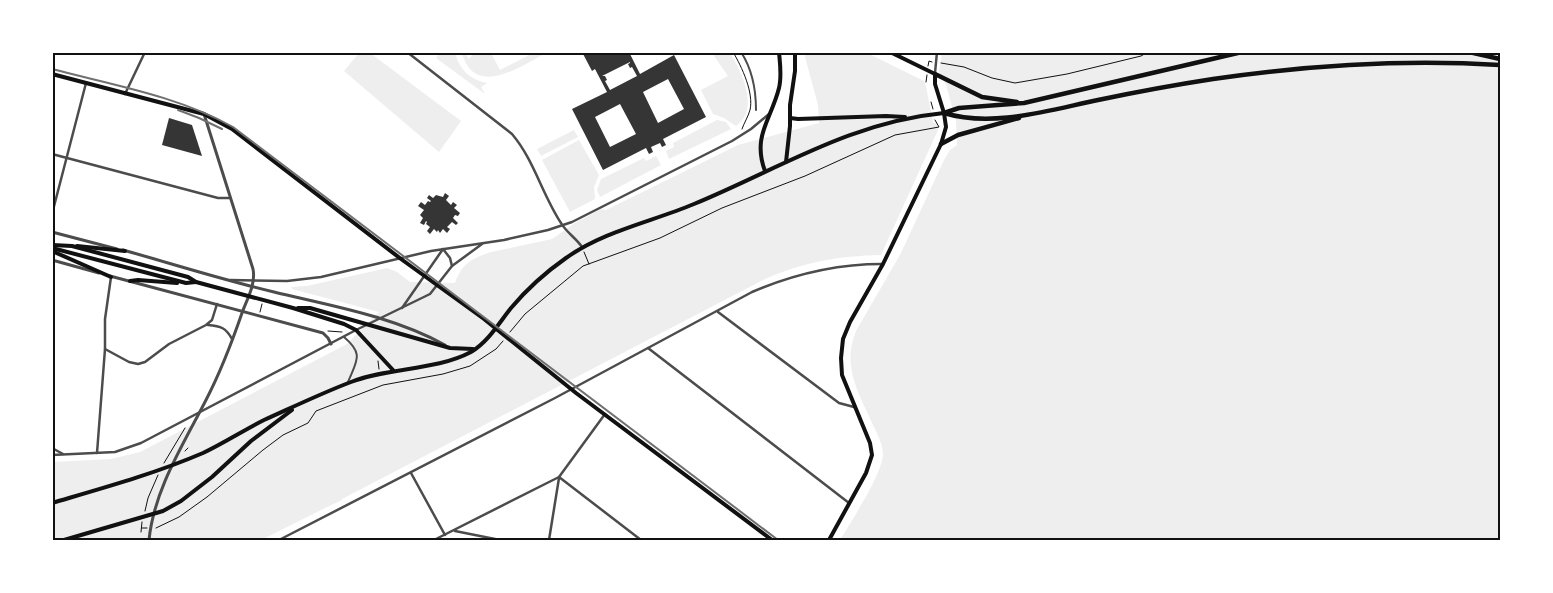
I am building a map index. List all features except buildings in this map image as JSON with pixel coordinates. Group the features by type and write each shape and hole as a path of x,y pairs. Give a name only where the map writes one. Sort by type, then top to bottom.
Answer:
{"highway":[{"path":"944,113 958,108 1024,103 1242,52"},
{"path":"1469,52 1500,58"},
{"path":"1495,52 1500,58"},
{"path":"944,113 959,118 995,118 1026,115 1170,86 1280,70 1406,62 1458,62 1500,65"},
{"path":"934,74 982,97 1024,103"},
{"path":"941,144 958,135 1010,122 1026,115"}],"main road":[{"path":"765,172 761,159 760,145 763,129 780,83 781,73 778,52"},
{"path":"786,162 791,99 796,71 794,52"},
{"path":"829,540 866,472 872,455 870,442 854,407 841,370 843,339 850,322 883,264 941,144 946,127 934,74 890,52"},
{"path":"52,74 204,114 232,129 401,259 508,336 571,388 772,540"},
{"path":"52,503 171,467 223,443 263,421 348,383 393,370 450,360 475,349 485,341 533,284 562,260 582,247 607,235 689,206 835,140 890,122 944,113"},
{"path":"790,118 886,116 910,118"},
{"path":"72,246 188,277 196,282 344,324 356,330 393,370"},
{"path":"52,248 91,246 125,251"},
{"path":"52,248 111,277"},
{"path":"52,248 186,283"},
{"path":"130,281 196,282"},
{"path":"293,308 310,308 450,348 475,349"},
{"path":"64,540 153,514 175,505 196,490 251,440 296,407"}],"street":[{"path":"125,94 145,52"},
{"path":"407,52 512,134 524,148 561,225 577,239 582,247"},
{"path":"741,52 754,85 756,110"},
{"path":"934,74 937,52"},
{"path":"52,214 86,83"},
{"path":"149,540 153,514 171,467 199,413 232,340 254,281 253,269 204,114"},
{"path":"226,279 287,281 321,277 443,250 483,244 548,230 572,222 739,137 751,130 769,114"},
{"path":"52,154 218,198 230,198"},
{"path":"52,232 252,286 381,318 450,348"},
{"path":"52,455 115,452 134,446 356,330 430,294 452,266 483,244"},
{"path":"443,250 450,258 452,266"},
{"path":"401,309 443,250"},
{"path":"52,260 322,333 331,344"},
{"path":"279,540 718,312 752,292 792,277 847,265 883,264"},
{"path":"97,453 105,349 105,319 111,277"},
{"path":"105,349 120,359 138,364 145,362 169,344 206,325 212,320 217,304"},
{"path":"718,312 839,403 854,407"},
{"path":"206,325 224,328 228,331 232,340"},
{"path":"344,337 354,346 357,355 348,383"},
{"path":"648,348 849,503"},
{"path":"434,540 559,477 605,414"},
{"path":"52,448 64,454"},
{"path":"411,472 445,535"},
{"path":"549,540 559,477"},
{"path":"559,477 641,540"},
{"path":"454,531 500,540"}],"path":[{"path":"733,52 744,75 748,89 750,109 739,137"},
{"path":"940,63 959,66 1015,83 1067,74 1141,56 1148,52"},
{"path":"508,336 525,314 583,266 660,238 722,208 805,176 895,135 939,127 936,122"},
{"path":"582,247 589,264"},
{"path":"329,332 342,332"},
{"path":"157,528 179,517 207,498 283,435 308,424 316,411 383,385 443,374 470,366 496,349 502,341"},
{"path":"165,461 182,432"},
{"path":"145,509 157,478"},
{"path":"141,532 142,528"}],"shaded area":[{"path":"441,52 455,53 459,64 466,73 481,82 487,83 481,87 485,94 436,58"},
{"path":"359,53 370,53 461,121 439,152 344,71"},
{"path":"462,53 469,59 474,53 491,53 500,70 533,53 546,53 512,71 488,77 477,74 468,67"},
{"path":"712,53 730,53 744,80 748,101 747,111 743,119 736,126 724,118 713,114 701,90 728,76"},
{"path":"804,53 867,53 924,81 926,86 933,123 937,123 938,130 881,255 822,261 794,268 765,279 342,500 261,540 53,540 53,462 111,459 140,452 347,344 379,312 292,289 291,287 307,286 387,268 397,272 410,282 455,283 464,266 478,257 491,252 552,239 575,223 601,209 606,210 738,145 819,123 818,105"},
{"path":"942,53 1500,53 1500,540 840,540 872,486 883,455 881,442 854,381 851,369 852,344 856,331 901,253 944,160 950,150 957,145 956,121 946,85 939,72"},
{"path":"717,120 726,122 731,129 669,159 666,151 674,147 673,143"},
{"path":"574,130 578,137 541,156 537,149"},
{"path":"579,140 599,175 594,187 595,199 570,212 542,160"},
{"path":"656,156 661,165 600,197 597,190 601,179 644,158 646,161"}],"railway":[{"path":"52,69 168,99 212,116 233,127 778,540"},
{"path":"178,110 222,129"}]}
